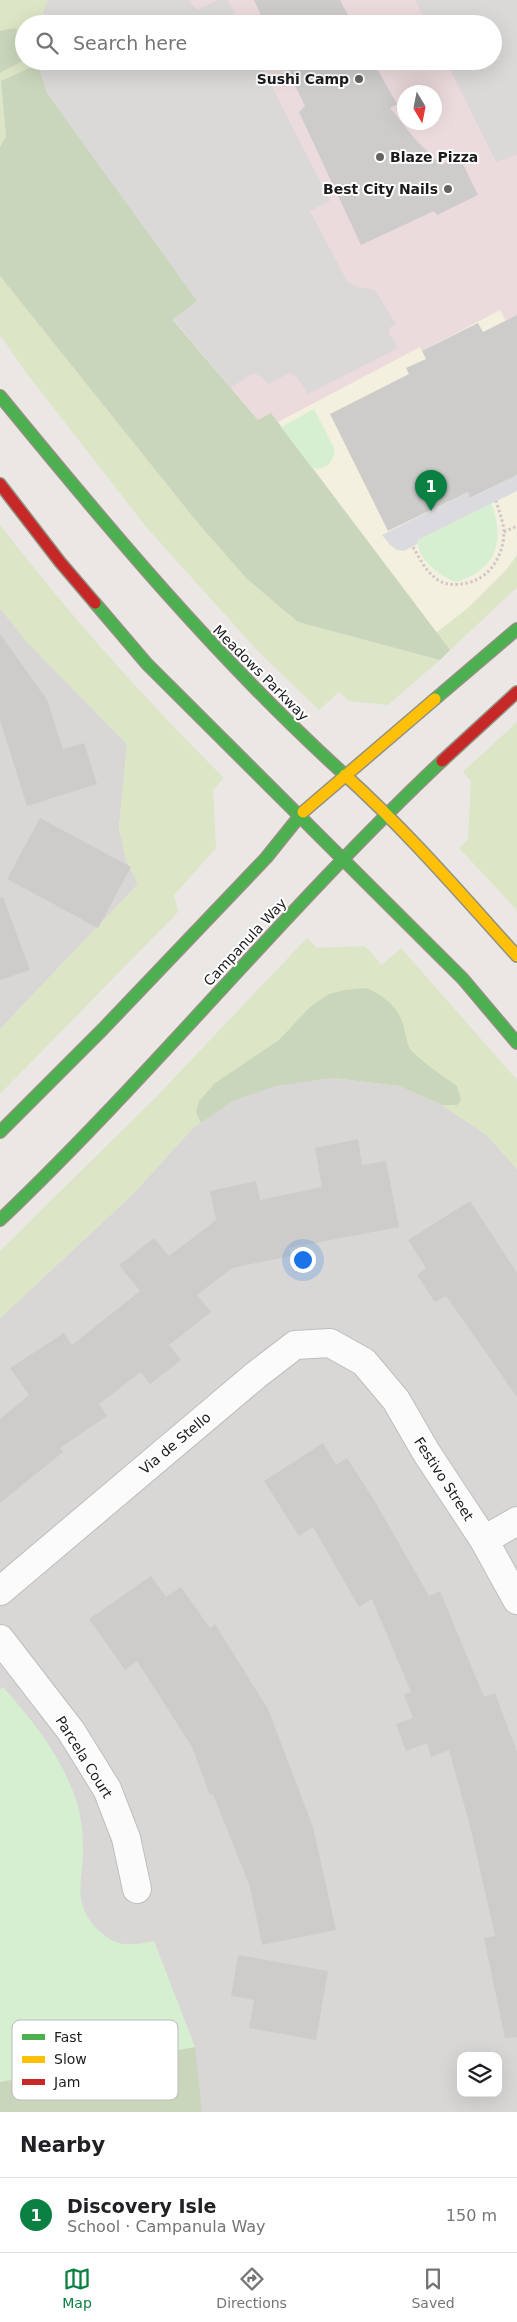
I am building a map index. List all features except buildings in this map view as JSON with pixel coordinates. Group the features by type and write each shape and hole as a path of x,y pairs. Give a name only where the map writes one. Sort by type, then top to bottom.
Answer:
{"main road":[{"name":"Meadows Parkway","path":"0,396 99,517 198,630 344,777 386,813 426,854 517,956"},
{"path":"0,484 60,562 147,664 463,979 517,1043"},
{"path":"0,1132 103,1029 266,858 298,816 517,628"},
{"name":"Campanula Way","path":"0,1220 28,1194 109,1109 386,813 517,692"}],"street":[{"name":"Via de Stello","path":"0,1591 256,1375 295,1345 330,1343 364,1362"},
{"name":"Festivo Street","path":"364,1362 396,1400 426,1452 484,1540 517,1600"},
{"path":"484,1540 517,1521"},
{"name":"Parcela Court","path":"0,1639 71,1731 107,1789 126,1838 138,1889"}],"path":[{"path":"412,547 425,568 438,581 450,585 461,584 483,577 499,558 504,532 496,501"},
{"path":"504,532 517,526"}],"shaded area":[{"path":"48,0 517,0 517,587 450,650 271,413 258,420 173,319 42,70 502,70 502,15 42,15"},
{"path":"48,0 188,0 197,10 218,0 228,0 236,15 42,15"},
{"path":"415,0 517,0 517,155 496,162 450,70 502,70 502,15 422,15"},
{"path":"40,70 264,70 330,201 310,211 347,281 356,287 375,290 396,324 389,328 389,333 398,348 308,394 297,377 290,373 268,384 262,377 255,374 250,375 231,388 173,319 197,301 47,93"},
{"path":"500,310 506,321 517,315 517,555 509,567 466,610 436,633 278,422 420,347 422,351"},
{"path":"517,475 517,491 418,540 417,544 404,551 397,550 390,545 382,535 468,492 471,498"},
{"path":"0,608 26,641 127,744 119,828 126,860 138,884 0,1029"},
{"path":"333,1078 399,1086 442,1105 488,1136 517,1169 517,2112 0,2112 0,1318 133,1194 193,1128 233,1101 275,1085"}],"green space":[{"path":"0,0 48,0 42,15 15,15 15,70 25,70 1,81 6,137 0,147"},
{"path":"15,28 15,65 0,73 0,31"},
{"path":"25,70 40,70 47,93 198,301 173,320 258,420 271,413 450,650 440,660 298,622 247,579 197,522 0,276 0,147 6,136 1,81"},
{"path":"0,276 197,522 247,579 298,622 440,660 388,705 349,701 339,692 319,710 256,649 147,528 28,375 0,335"},
{"path":"314,409 335,450 328,465 317,469 312,468 281,427"},
{"path":"491,503 497,530 497,542 489,562 470,577 456,582 443,576 430,566 418,547 418,540"},
{"path":"0,525 108,655 165,718 224,778 213,790 216,848 174,895 178,912 0,1094 0,1029 138,884 126,860 119,828 127,744 26,641 0,608"},
{"path":"517,555 517,587 450,650 436,633 490,587"},
{"path":"517,722 517,910 459,848 468,840 471,781 463,772"},
{"path":"307,938 317,948 365,946 382,965 401,948 517,1080 517,1169 488,1136 442,1105 399,1086 333,1078 275,1085 233,1101 193,1128 133,1194 0,1318 0,1251 157,1096"},
{"path":"366,988 384,998 397,1012 412,1052 457,1086 461,1100 457,1105 442,1105 399,1086 333,1078 275,1086 233,1101 201,1123 196,1112 199,1101 215,1083 279,1040 310,1007 329,994"},
{"path":"3,1687 44,1738 61,1765 74,1794 82,1829 83,1851 80,1893 85,1913 99,1931 111,1940 124,1944 154,1941 195,2047 178,2050 178,2020 12,2020 12,2080 0,2082 0,1690"},
{"path":"195,2047 202,2112 0,2112 0,2082 12,2080 12,2100 178,2100 178,2050"}],"traffic: fast":[{"path":"0,396 165,592 253,686 345,775"},
{"path":"95,603 147,664 463,979 517,1043"},
{"path":"435,699 517,629"},
{"path":"0,1220 112,1107 329,874 442,761"},
{"path":"0,1132 103,1029 266,858 303,812"}],"traffic: slow":[{"path":"303,812 435,699"},
{"path":"345,775 412,841 517,956"}],"traffic: jam":[{"path":"0,484 60,562 95,603"},
{"path":"442,761 517,692"}],"place":[{"name":"Sushi Camp","path":"359,79"},
{"name":"Blaze Pizza","path":"380,157"},
{"name":"Best City Nails","path":"448,189"},
{"name":"Discovery Isle","path":"431,511"}]}
